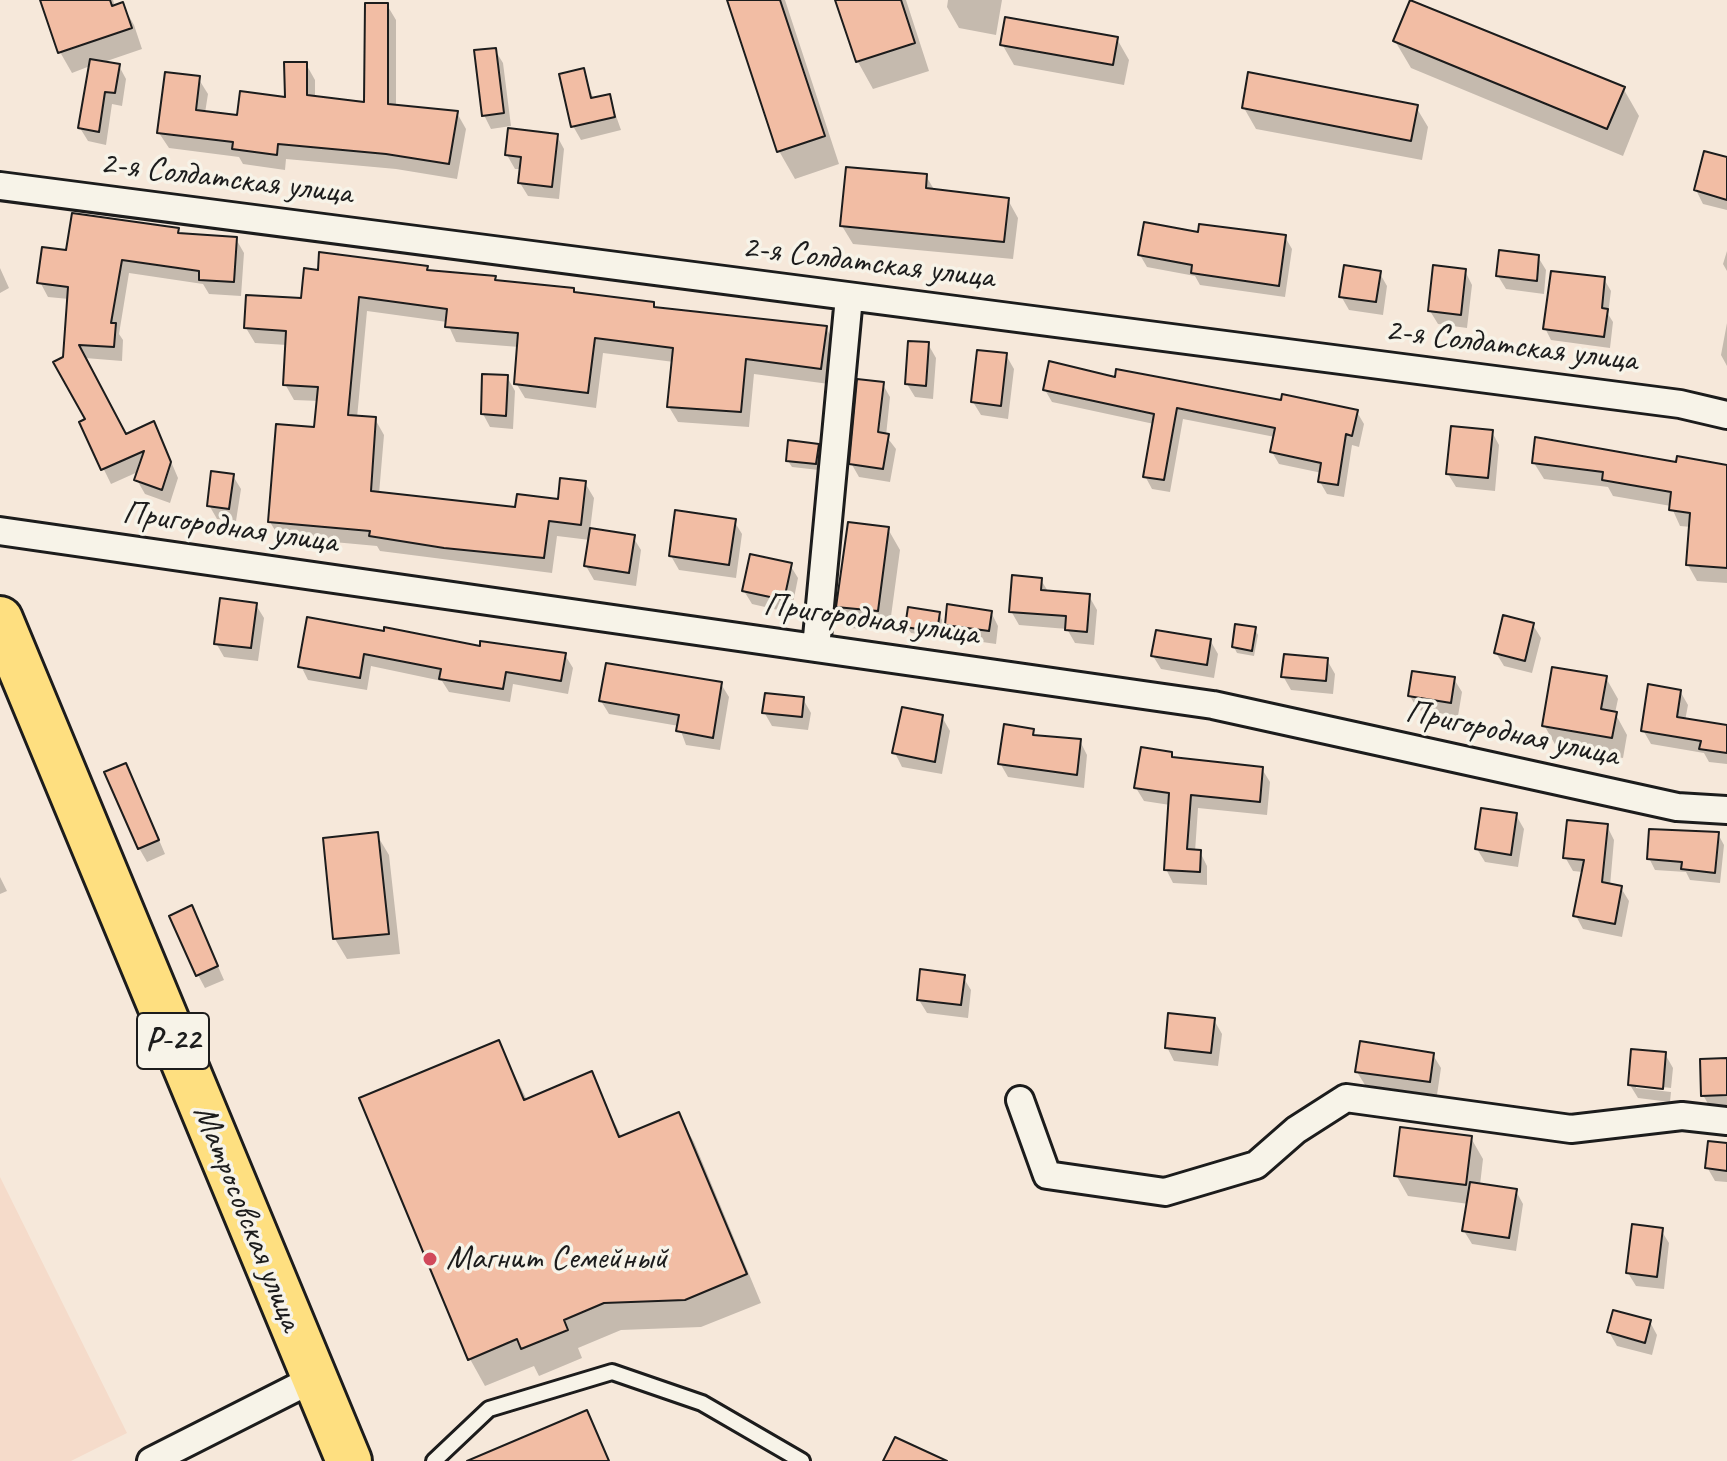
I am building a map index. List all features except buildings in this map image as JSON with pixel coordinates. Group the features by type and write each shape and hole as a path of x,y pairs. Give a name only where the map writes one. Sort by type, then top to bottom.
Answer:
{"highway":[{"name":"Матросовская улица","path":"0,619 349,1461"}],"street":[{"name":"2-я Солдатская улица","path":"0,186 1680,404 1727,415"},
{"path":"816,648 849,297"},
{"name":"Пригородная улица","path":"0,531 1213,705 1677,807 1727,810"},
{"path":"1020,1100 1047,1175 1165,1192 1256,1165 1296,1130 1346,1098 1571,1129 1682,1116 1727,1121"},
{"path":"151,1461 313,1379"}],"lane":[{"path":"434,1461 489,1409 612,1372 702,1403 802,1461"}],"shaded area":[{"path":"0,1177 127,1433 71,1461 0,1461"}],"place":[{"name":"Магнит Семейный","path":"430,1259"}]}
